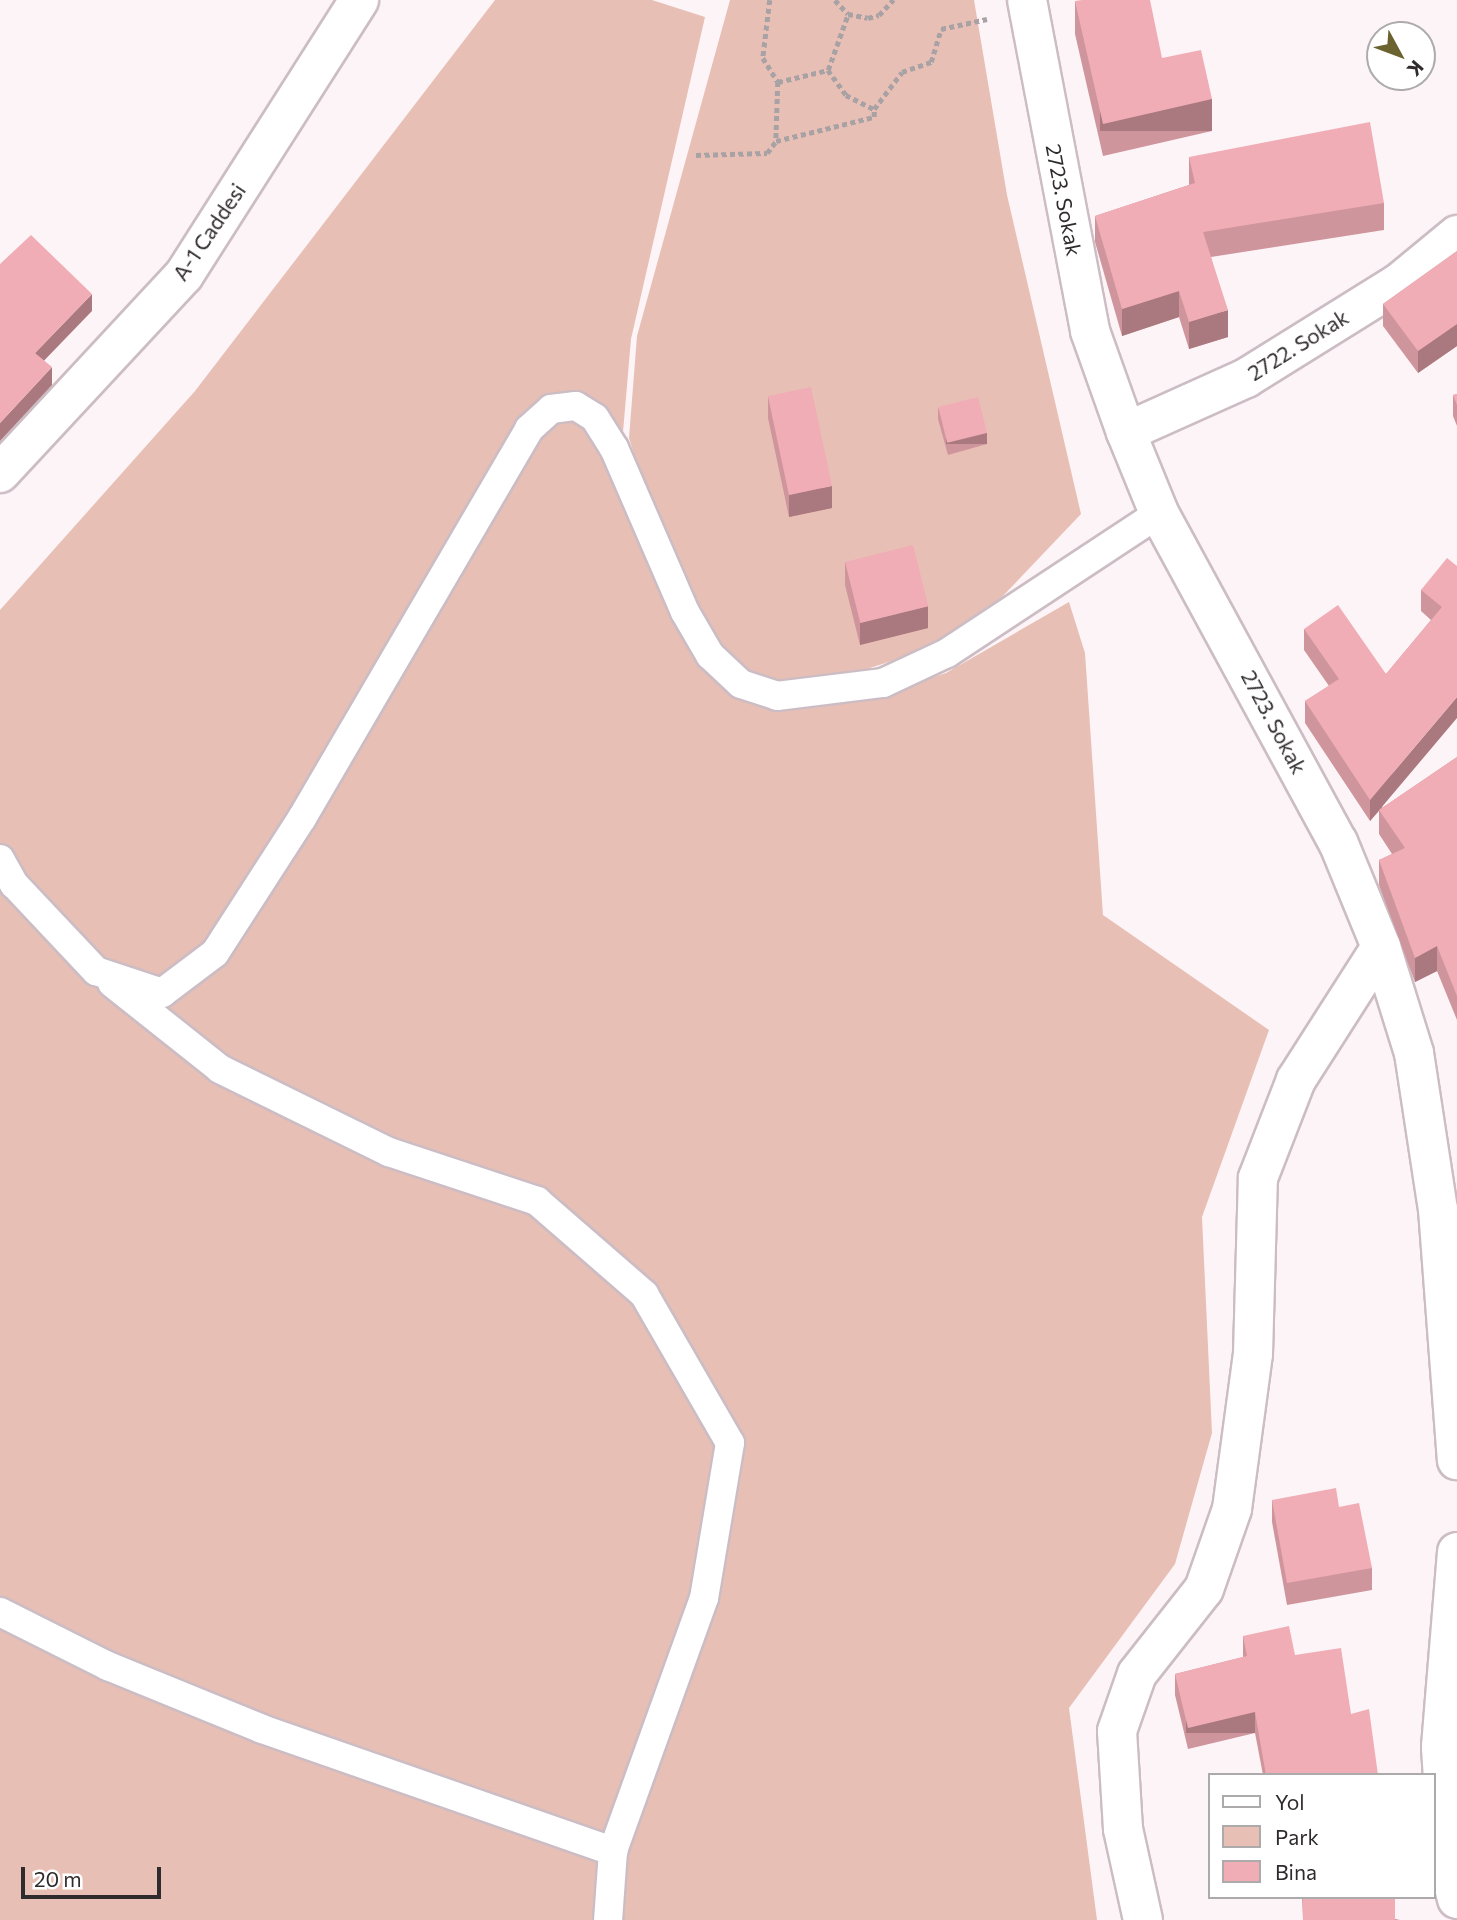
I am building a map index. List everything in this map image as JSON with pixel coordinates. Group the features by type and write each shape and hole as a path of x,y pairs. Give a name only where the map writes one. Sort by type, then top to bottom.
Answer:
{"street":[{"name":"A-1 Caddesi","path":"0,473 184,275 359,0"},
{"name":"2723. Sokak","path":"1028,6 1090,331 1126,432 1159,513 1338,842 1381,947 1414,1054 1447,1207 1457,1460"},
{"name":"2722. Sokak","path":"1126,432 1246,378 1400,282 1457,235"},
{"path":"1143,1920 1123,1829 1116,1731 1137,1674 1204,1590 1231,1509 1253,1354 1258,1178 1296,1080 1381,947"},
{"path":"1457,1552 1441,1746 1448,1863 1457,1899"}],"lane":[{"path":"96,971 162,993 215,953 302,818 529,429 551,408 576,406 595,418 614,448 685,612 710,655 741,684 777,696 883,683 947,653 1159,513"},
{"path":"0,859 14,884 96,971 220,1069 389,1152 537,1201 644,1294 730,1443 704,1598 613,1851 608,1920"},
{"path":"0,1612 108,1666 262,1729 613,1851"}],"path":[{"path":"770,0 763,58 778,82 776,141"},
{"path":"835,0 848,14 878,15 893,0"},
{"path":"696,155 766,153 776,141 874,117 874,108 902,72 931,62 941,29 1028,6"},
{"path":"828,70 848,14"},
{"path":"778,82 828,70"},
{"path":"828,70 846,95 874,108"}],"green space":[{"path":"495,0 652,0 705,17 631,339 618,490 654,576 703,658 782,709 863,700 946,673 1069,602 1085,653 1103,915 1269,1030 1202,1217 1212,1433 1175,1564 1069,1708 1097,1920 0,1920 0,610 195,391"},
{"path":"730,0 974,0 1007,195 1081,514 1002,597 932,648 842,677 766,685 732,668 659,534 629,438 637,336"}],"building":[{"path":"1150,0 1162,58 1201,50 1212,99 1103,124 1075,1"},
{"path":"1370,122 1384,203 1203,232 1228,310 1189,322 1179,291 1122,309 1095,216 1195,183 1189,157"},
{"path":"31,235 92,294 35,353 52,367 0,423 0,264"},
{"path":"1457,251 1457,324 1418,351 1383,304"},
{"path":"811,387 832,486 789,495 768,396"},
{"path":"978,397 987,433 947,443 938,407"},
{"path":"913,545 928,606 860,623 845,562"},
{"path":"1447,558 1457,566 1457,697 1370,800 1305,701 1339,679 1304,629 1338,605 1386,674 1442,607 1421,590"},
{"path":"1457,757 1457,996 1437,946 1415,958 1379,860 1405,848 1379,810"},
{"path":"1336,1488 1339,1507 1359,1503 1372,1568 1287,1583 1272,1500"},
{"path":"1289,1626 1295,1655 1341,1648 1351,1714 1369,1709 1378,1773 1266,1773 1255,1712 1188,1728 1175,1674 1247,1656 1243,1636"},
{"path":"1303,1899 1395,1899 1395,1920 1303,1920"}]}
